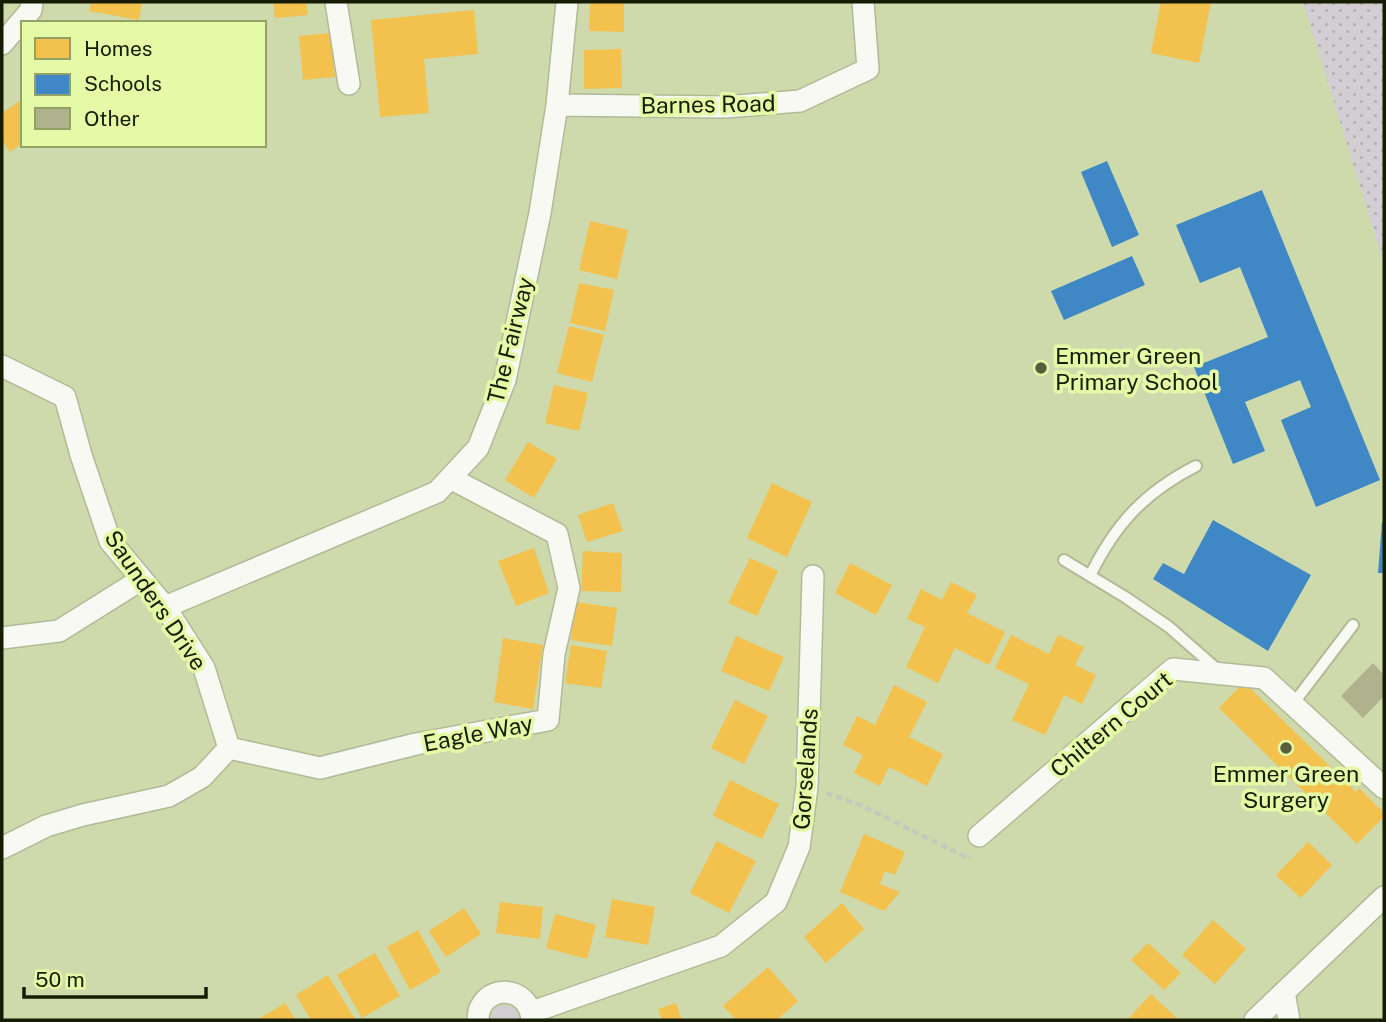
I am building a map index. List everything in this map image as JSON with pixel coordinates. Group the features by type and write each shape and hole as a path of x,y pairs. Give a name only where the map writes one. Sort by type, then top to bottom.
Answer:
{"street":[{"path":"22,21 31,10 32,2"},
{"path":"336,2 349,84"},
{"name":"The Fairway","path":"165,607 438,492 478,448 505,380 540,213 557,105 567,2"},
{"name":"Barnes Road","path":"557,105 725,107 800,101 868,69 863,2"},
{"path":"2,44 21,22"},
{"name":"Saunders Drive","path":"2,366 65,397 80,455 110,541 165,607 204,668 229,748"},
{"name":"Eagle Way","path":"229,748 320,768 416,744 548,720 554,654 569,589 557,534 450,478"},
{"name":"Gorselands","path":"532,1016 720,946 776,902 799,847 807,787 813,576"},
{"path":"2,638 59,631 142,579"},
{"name":"Chiltern Court","path":"979,836 1173,669 1264,678 1293,704"},
{"path":"1293,704 1384,788"},
{"path":"2,848 46,827 83,815 169,796 202,776 229,748"},
{"path":"1255,1020 1384,897"},
{"path":"478,1020 481,1005 487,998 504,992 522,997 532,1016"},
{"path":"1284,992 1289,1020"}],"lane":[{"path":"1090,576 1104,546 1134,510 1170,480 1196,466"},
{"path":"1064,560 1169,627 1221,672"},
{"path":"1293,704 1353,625"}],"shaded area":[{"path":"1303,2 1384,2 1384,264"},
{"path":"502,1005 515,1008 520,1020 490,1020 494,1009"}],"building: Homes":[{"path":"91,2 142,2 139,20 89,11"},
{"path":"273,2 306,2 308,15 275,18"},
{"path":"590,2 624,2 624,32 589,31"},
{"path":"1161,2 1211,2 1199,63 1151,53"},
{"path":"474,10 478,54 424,59 429,113 380,117 371,20"},
{"path":"330,33 335,77 303,80 299,36"},
{"path":"621,49 622,88 584,89 584,50"},
{"path":"21,100 21,144 10,152 2,140 2,113"},
{"path":"590,221 628,230 617,279 579,270"},
{"path":"579,283 614,290 605,331 570,323"},
{"path":"569,326 604,335 592,382 557,373"},
{"path":"554,385 588,393 579,431 545,423"},
{"path":"528,442 557,459 534,498 505,480"},
{"path":"772,483 812,502 787,557 747,538"},
{"path":"613,503 623,531 587,542 578,515"},
{"path":"534,548 549,593 516,606 498,561"},
{"path":"583,551 622,553 621,592 581,591"},
{"path":"750,558 778,571 757,616 728,603"},
{"path":"850,563 892,585 876,615 835,593"},
{"path":"951,582 977,595 967,613 1005,632 989,665 955,648 938,683 906,667 925,627 907,619 921,589 942,600"},
{"path":"576,602 617,608 612,646 571,640"},
{"path":"1011,635 1049,654 1058,635 1084,647 1075,665 1096,675 1082,704 1064,695 1045,735 1012,720 1029,684 995,668"},
{"path":"736,636 784,657 769,691 721,671"},
{"path":"503,638 543,645 533,709 494,702"},
{"path":"571,645 607,651 601,688 565,683"},
{"name":"Emmer Green Surgery","path":"1244,682 1356,792 1359,788 1384,813 1384,817 1357,844 1219,708"},
{"path":"894,685 927,702 909,737 943,754 927,786 889,767 880,786 854,773 863,755 843,745 857,716 875,725"},
{"path":"735,700 768,716 744,764 711,748"},
{"path":"730,780 779,804 762,839 713,816"},
{"path":"864,834 905,852 895,875 885,871 880,884 900,892 884,911 840,892"},
{"path":"717,841 756,861 729,913 690,893"},
{"path":"1308,842 1332,865 1301,898 1276,875"},
{"path":"612,899 655,907 648,945 605,937"},
{"path":"500,902 543,907 540,939 496,933"},
{"path":"842,903 864,929 826,963 804,937"},
{"path":"464,908 481,934 446,957 429,931"},
{"path":"555,914 596,925 587,959 546,948"},
{"path":"1213,920 1246,949 1215,984 1182,955"},
{"path":"418,930 441,972 410,990 387,947"},
{"path":"1148,943 1181,973 1164,990 1131,960"},
{"path":"375,953 400,996 362,1018 337,975"},
{"path":"768,967 798,1001 777,1020 736,1020 723,1006"},
{"path":"328,975 355,1019 311,1020 296,995"},
{"path":"1151,994 1179,1020 1127,1020"},
{"path":"285,1003 296,1020 257,1020"},
{"path":"676,1003 682,1020 662,1020 658,1009"}],"building: Schools":[{"path":"1107,161 1139,235 1112,247 1081,172"},
{"path":"1262,190 1380,480 1316,507 1281,420 1311,407 1300,380 1245,402 1265,451 1233,464 1194,367 1268,337 1240,267 1200,283 1176,225"},
{"path":"1132,256 1145,285 1064,320 1051,291"},
{"path":"1213,520 1311,575 1268,651 1153,579 1163,563 1184,574"},
{"path":"1382,522 1384,573 1378,573"}],"building: Other":[{"path":"1373,663 1384,675 1384,696 1363,718 1341,696"}],"place":[{"name":"Emmer Green Primary School","path":"1041,368"},
{"name":"Emmer Green Surgery","path":"1286,748"}]}
